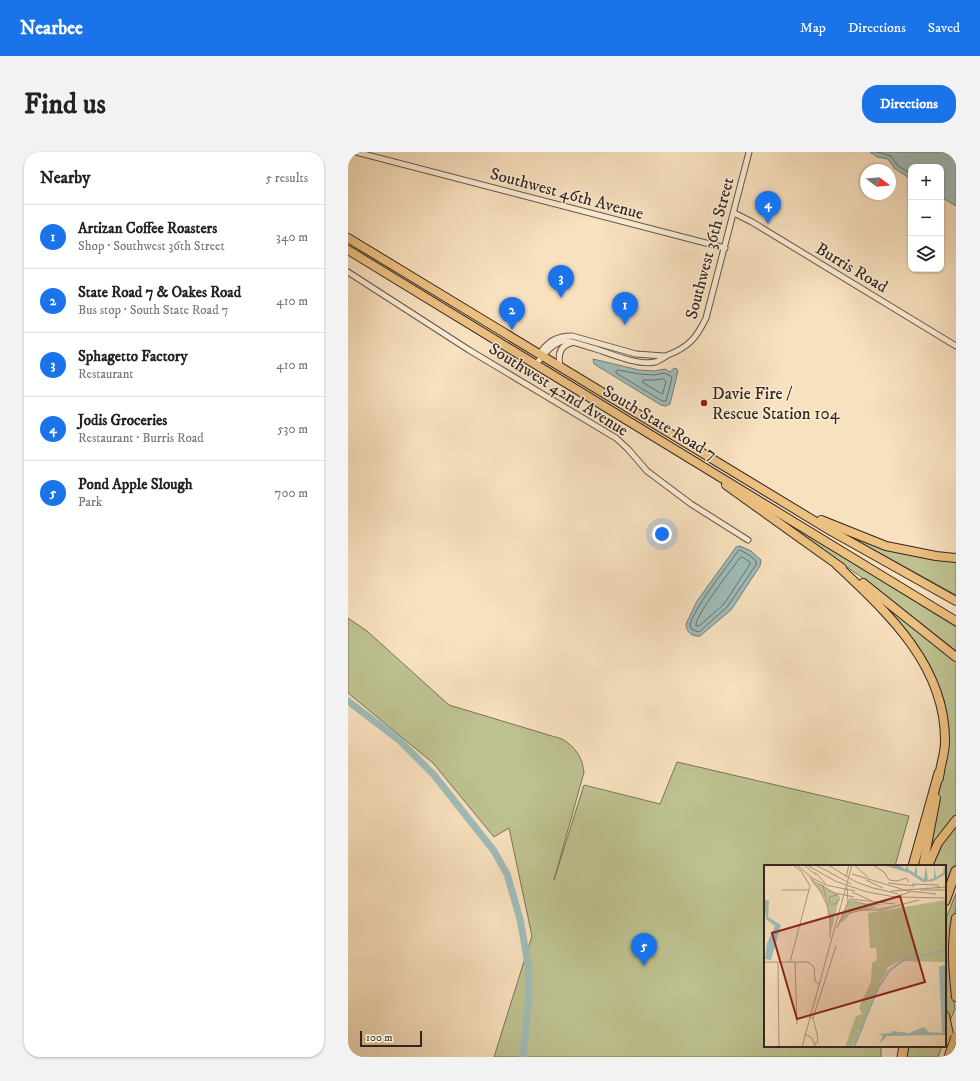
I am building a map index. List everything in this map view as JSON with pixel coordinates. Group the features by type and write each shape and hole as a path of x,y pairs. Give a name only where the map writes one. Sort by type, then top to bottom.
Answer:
{"highway":[{"path":"913,865 939,773"},
{"path":"946,898 956,871"},
{"path":"946,904 956,881"},
{"path":"949,1057 956,1037"},
{"path":"902,1057 904,1047"}],"main road":[{"name":"South State Road 7","path":"348,238 798,511 862,549 956,601"},
{"name":"South State Road 7","path":"348,250 956,621"},
{"path":"424,297 436,298 443,296"},
{"path":"684,455 898,610 956,657"},
{"path":"798,511 886,546 918,553 956,558"},
{"path":"837,565 879,604 896,624 926,666 934,681 939,697 944,727 944,754 939,773 924,865"},
{"path":"928,865 938,843 956,820"},
{"path":"956,918 952,948 956,997"},
{"path":"946,1021 954,1057"}],"street":[{"name":"Southwest 46th Avenue","path":"356,152 725,248"},
{"name":"Southwest 36th Street","path":"541,355 559,343 568,341 631,360 655,362 665,356 679,351 689,344 699,333 706,318 749,152"},
{"name":"Burris Road","path":"734,213 752,222 956,346"},
{"name":"Southwest 42nd Avenue","path":"348,272 469,350 616,438 628,449 647,471 691,504 748,540"},
{"name":"Southwest 36th Street","path":"536,364 546,344 554,338 567,336 581,338 636,354 665,356"},
{"path":"560,367 559,356 561,348 567,344 574,343"},
{"path":"613,354 624,351"}],"green space":[{"path":"782,519 956,627 956,653 874,586 780,520"},
{"path":"850,535 956,561 956,595 849,536"},
{"path":"874,596 956,662 956,817 927,864 947,752 947,719 944,700 933,672 912,642"},
{"path":"348,618 367,631 449,705 562,739 571,745 582,761 584,772 554,880 584,785 660,804 677,762 909,816 895,865 764,865 764,1047 881,1047 881,1057 494,1057 532,936 509,828 494,837 433,763 348,693"},
{"path":"956,823 956,863 946,887 946,865 931,865 940,847"},
{"path":"956,893 956,907 953,923 951,983 955,1009 950,1021 946,1007 946,918"},
{"path":"909,1047 942,1047 938,1057 907,1057"}],"water":[{"path":"870,152 956,152 956,206 944,199 944,164 908,164 908,177 896,169 896,164 891,164 888,159 877,157"},
{"path":"593,359 639,370 654,371 665,369 670,372 674,368 677,369 678,371 670,404 666,406 661,405 594,364"},
{"path":"740,546 751,551 761,560 760,566 731,610 700,636 692,635 688,632 686,624 697,601 736,547"}],"waterway":[{"path":"348,701 399,740 434,775 494,851 507,874 520,919 528,964 529,993 523,1057"}],"place":[{"name":"Jodis Groceries","path":"768,224"},
{"name":"Sphagetto Factory","path":"561,298"},
{"name":"Artizan Coffee Roasters","path":"625,325"},
{"name":"State Road 7 & Oakes Road","path":"512,330"},
{"name":"Davie Fire / Rescue Station 104","path":"704,403"},
{"name":"Pond Apple Slough","path":"644,966"}]}
